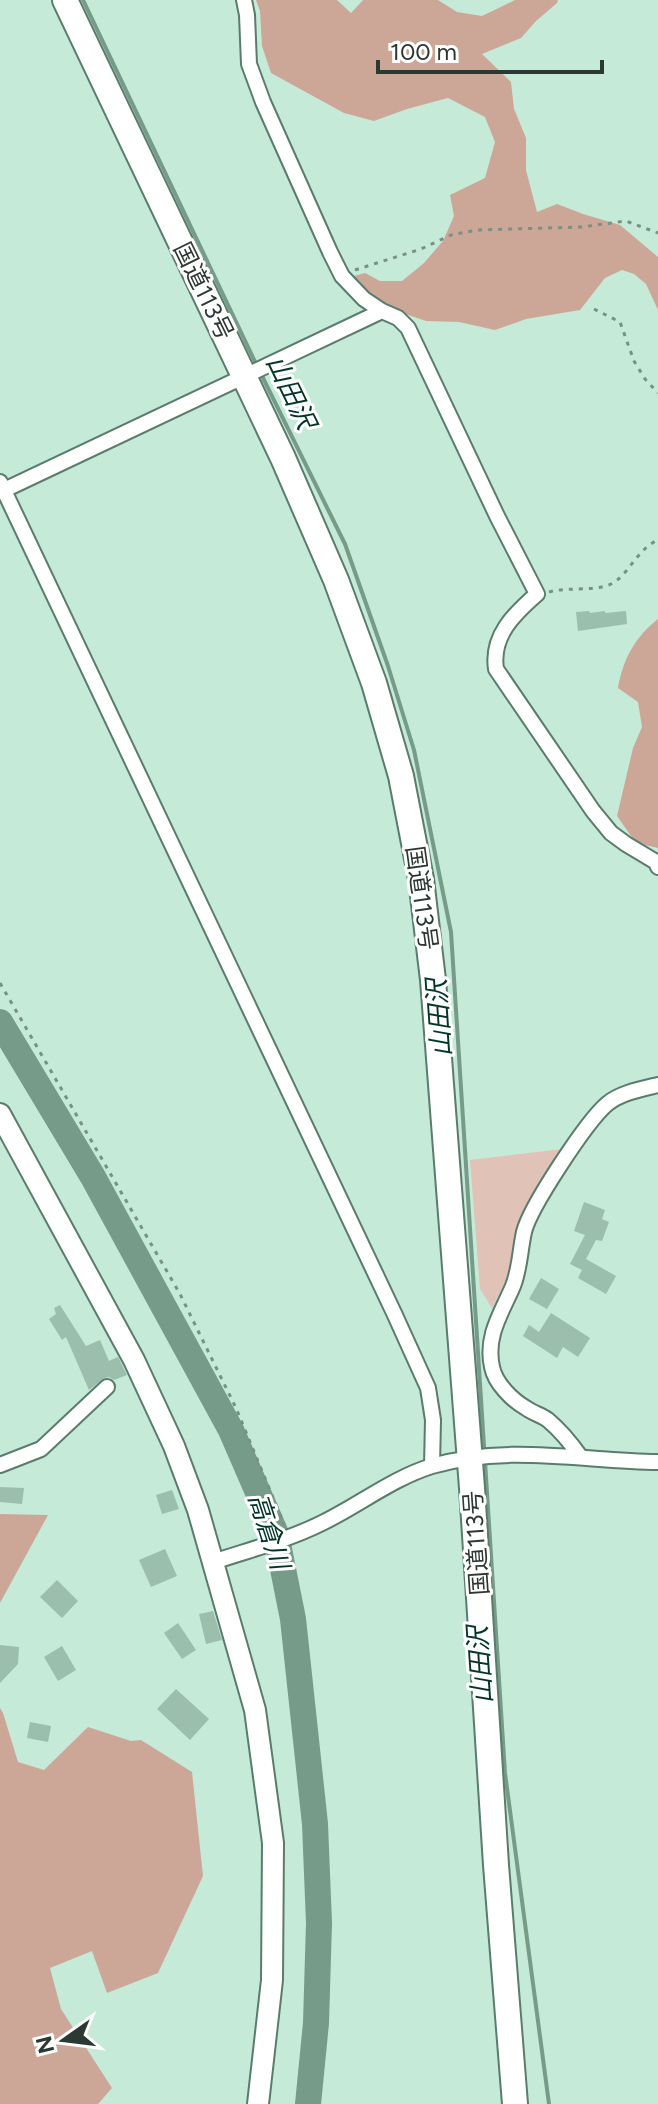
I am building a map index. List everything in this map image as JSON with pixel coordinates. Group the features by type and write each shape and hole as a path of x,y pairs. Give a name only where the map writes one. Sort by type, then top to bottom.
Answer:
{"highway":[{"name":"国道113号","path":"65,0 283,458 336,580 374,683 401,776 421,879 433,980 515,2104"}],"street":[{"path":"244,0 249,64 313,216 342,276 364,299 398,318 408,328 537,594 506,625 497,641 496,669 593,811 611,833 656,862 658,867"},
{"path":"382,311 1,488 428,1388 433,1420 432,1466"},
{"path":"580,1456 566,1435 544,1417 516,1401 498,1380 492,1368 491,1344 495,1322 513,1285 525,1230 586,1128 607,1104 658,1085"},
{"path":"0,1114 7,1143 134,1360 174,1446 198,1510 255,1710 273,1843 272,1980 258,2104"},
{"path":"0,1465 41,1449 107,1387"},
{"path":"213,1562 320,1524 411,1474 432,1466 505,1455 580,1456 658,1462"}],"path":[{"path":"342,276 421,249 451,235 477,230 582,227 626,221 658,233"},
{"path":"594,309 620,322 634,361 658,393"},
{"path":"537,594 564,588 609,585 658,539"},
{"path":"0,983 180,1294 236,1408 289,1536"}],"shaded area":[{"path":"256,0 337,0 351,13 363,0 438,0 457,12 482,16 515,0 558,0 521,38 482,54 511,82 514,109 526,138 526,170 537,212 557,204 620,225 658,257 658,310 646,284 634,274 622,270 605,278 580,310 526,319 495,330 459,322 426,321 388,308 363,292 350,277 365,273 380,281 402,281 424,263 443,241 454,216 450,195 485,178 495,142 485,117 448,98 374,121 344,113 271,73 262,46 260,11"},
{"path":"658,619 658,848 636,843 617,816 633,748 642,727 638,702 618,688 631,649"},
{"path":"562,1149 520,1217 513,1258 492,1308 480,1289 470,1160"},
{"path":"0,1514 48,1515 0,1603"},
{"path":"0,1708 18,1762 44,1770 88,1727 131,1741 141,1740 192,1772 203,1876 158,1973 107,1993 92,1951 50,1968 61,2009 112,2088 98,2104 0,2104"}],"building":[{"path":"626,611 627,624 578,631 576,612"},
{"path":"584,1202 605,1210 602,1219 609,1222 602,1241 596,1240 586,1259 616,1276 606,1294 578,1278 582,1270 570,1264 585,1235 574,1231"},
{"path":"541,1278 559,1289 547,1309 529,1299"},
{"path":"60,1305 86,1346 100,1340 109,1361 118,1357 127,1375 114,1380 104,1378 89,1390 66,1337 62,1340 49,1319 56,1314 54,1308"},
{"path":"551,1313 590,1338 578,1357 563,1347 557,1358 523,1336 529,1325 539,1332"},
{"path":"0,1487 24,1488 22,1504 0,1502"},
{"path":"172,1490 179,1509 162,1514 156,1495"},
{"path":"165,1549 177,1576 151,1587 139,1560"},
{"path":"57,1580 78,1601 62,1618 40,1597"},
{"path":"213,1611 222,1640 206,1644 199,1614"},
{"path":"178,1623 196,1650 182,1659 164,1633"},
{"path":"0,1645 19,1647 18,1664 0,1683"},
{"path":"62,1646 76,1670 58,1681 44,1657"},
{"path":"176,1689 209,1719 190,1740 157,1709"},
{"path":"30,1722 51,1726 48,1742 27,1738"}],"waterway":[{"name":"山田沢","path":"83,0 257,366"},
{"name":"山田沢","path":"261,374 345,544 388,666 414,750 451,932 505,1773 549,2104"},
{"name":"高倉川","path":"0,1022 93,1177 231,1430 276,1534 293,1619 315,1824 319,1923 316,2023 308,2104"}]}
